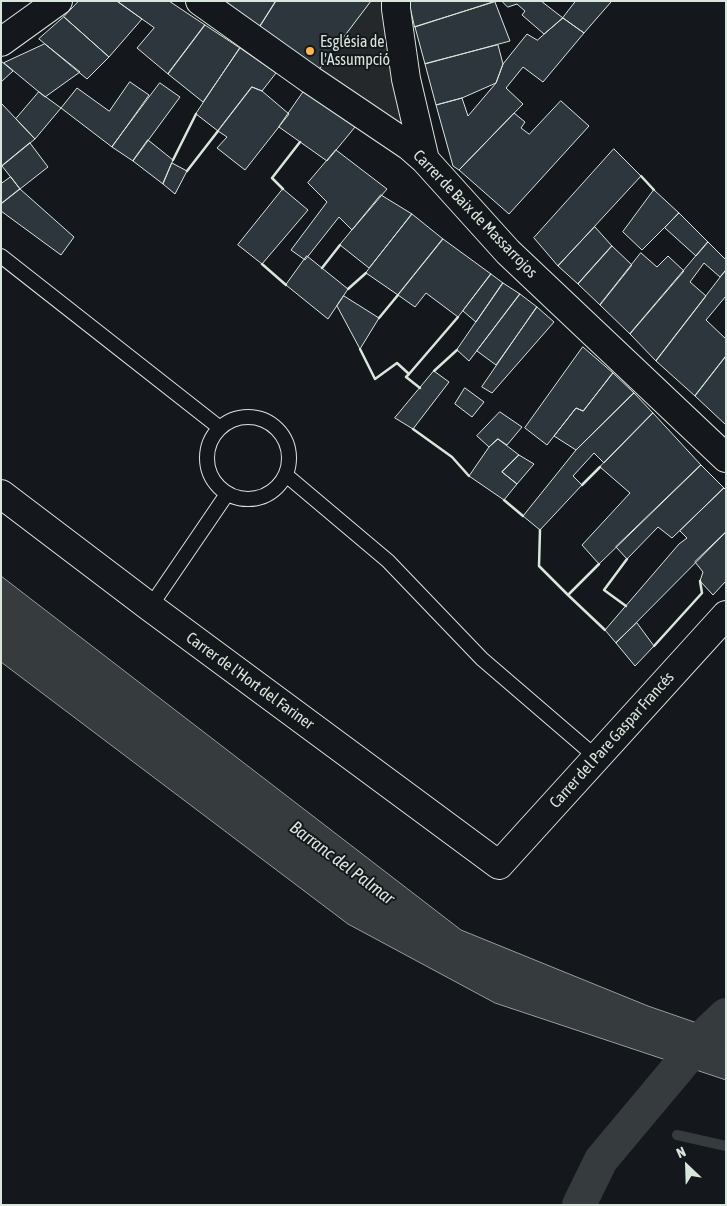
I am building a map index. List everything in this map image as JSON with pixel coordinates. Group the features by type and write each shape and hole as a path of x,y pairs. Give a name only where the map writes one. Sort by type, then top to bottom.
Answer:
{"street":[{"path":"1,42 58,1"},
{"name":"Carrer de Baix de Massarrojos","path":"200,1 311,80 409,146 426,160 508,252 726,458"},
{"path":"396,1 406,79 426,160"},
{"name":"Carrer de l'Hort del Fariner","path":"1,494 150,607 499,865"},
{"name":"Carrer del Pare Gaspar Francés","path":"499,865 726,615"}],"lane":[{"path":"1,256 220,428"},
{"path":"246,417 260,419 272,425 282,435 288,448 289,461 286,475 278,487 267,495 254,499 240,498 227,494 217,486 211,475 208,463 208,450 212,438 220,428 232,420 246,417"},
{"path":"286,475 388,561 482,659 596,757"},
{"path":"150,607 227,494"}],"shaded area":[{"path":"371,1 388,1 409,146 318,71"}],"water":[{"name":"Barranc del Palmar","path":"1,576 461,930 648,1006 726,1033 726,1080 495,1003 348,924 1,662"}],"building":[{"path":"79,1 117,1 142,19 109,57 64,17"},
{"path":"117,1 169,1 205,25 168,74 137,48 154,28"},
{"path":"217,1 276,1 257,31"},
{"name":"Església de l'Assumpció","path":"276,1 371,1 318,71 257,31"},
{"path":"409,1 496,1 415,27"},
{"path":"502,1 541,1 563,18 544,34 522,15 525,11 517,4 508,7"},
{"path":"576,1 611,2 584,33 563,18"},
{"path":"495,2 510,41 425,64 415,27"},
{"path":"64,17 109,57 87,79 39,39"},
{"path":"563,18 584,33 543,82 523,67 506,88 523,104 459,170 453,166 436,105 462,98 468,116 496,83 503,64 527,34 537,40"},
{"path":"205,25 240,48 203,102 168,74"},
{"path":"45,44 80,72 45,97 4,63"},
{"path":"498,45 503,64 496,83 462,98 436,105 425,64"},
{"path":"240,48 276,73 262,91 252,87 218,131 196,114"},
{"path":"1,61 13,71 1,82"},
{"path":"130,82 149,95 112,147 61,108 77,88 109,111"},
{"path":"160,83 180,97 133,161 112,147"},
{"path":"252,87 262,91 289,114 245,170 217,148 227,137 218,131"},
{"path":"304,91 355,127 327,161 279,127"},
{"path":"39,92 61,108 35,139 16,119"},
{"path":"561,101 589,126 509,214 459,170 514,113 525,122 521,128 529,134"},
{"path":"1,103 35,139 2,166 1,166"},
{"path":"148,140 173,160 163,184 133,161"},
{"path":"30,143 48,167 20,189 2,166"},
{"path":"614,149 641,176 558,266 534,238"},
{"path":"336,150 387,189 352,230 339,217 305,260 291,250 327,202 308,183"},
{"path":"172,163 187,171 175,194 163,184"},
{"path":"11,177 20,189 1,204 1,184"},
{"path":"20,189 74,237 61,255 1,211 1,204"},
{"path":"283,189 308,210 262,264 238,245"},
{"path":"654,190 679,213 642,250 623,232"},
{"path":"381,195 412,214 369,268 340,245"},
{"path":"679,213 708,242 696,256 665,228"},
{"path":"412,214 443,239 398,295 366,273"},
{"path":"595,227 612,246 578,284 558,266"},
{"path":"443,239 491,274 458,317 426,293 415,307 398,295"},
{"path":"708,242 726,260 726,270 720,277 704,263 690,282 706,296 656,361 630,334"},
{"path":"612,246 632,265 600,305 578,284"},
{"path":"641,253 657,267 668,256 684,271 630,334 600,305"},
{"path":"307,256 348,289 328,319 286,285"},
{"path":"726,270 726,296 706,320 726,339 726,356 695,396 656,361"},
{"path":"491,274 503,283 476,322 463,311"},
{"path":"503,283 520,294 469,361 457,350"},
{"path":"520,294 537,307 496,365 477,351"},
{"path":"344,296 379,318 360,349 337,306"},
{"path":"537,307 554,322 492,393 482,387"},
{"path":"583,347 613,373 583,411 576,408 547,445 525,428"},
{"path":"726,356 726,425 695,396"},
{"path":"434,371 449,382 413,429 395,418"},
{"path":"613,373 634,393 576,450 554,436 576,408 583,411"},
{"path":"465,388 484,402 472,417 455,404"},
{"path":"634,393 653,413 604,463 594,453 573,476 582,485 540,530 523,516 576,450"},
{"path":"500,412 522,427 507,445 498,439 489,447 477,436"},
{"path":"653,413 701,465 599,564 582,545 630,493 600,467"},
{"path":"498,439 519,455 502,472 517,484 504,500 469,476 489,447"},
{"path":"519,455 534,464 517,484 502,472"},
{"path":"701,465 724,488 672,538 658,527 627,559 616,547"},
{"path":"724,488 726,490 726,532 616,643 605,630 679,544 687,538 680,531"},
{"path":"726,532 726,581 713,595 700,581 703,572 695,562"},
{"path":"637,623 654,646 635,666 616,643"}],"waterway":[{"path":"579,1205 601,1160 709,1031 726,1015"},
{"path":"677,1135 726,1146"}],"wall":[{"path":"173,160 196,114"},
{"path":"187,171 218,131"},
{"path":"283,189 272,178 300,142"},
{"path":"641,176 654,190"},
{"path":"322,268 340,245"},
{"path":"262,264 286,285"},
{"path":"348,289 366,273"},
{"path":"379,318 398,295"},
{"path":"360,349 375,379 397,363 409,374 458,317"},
{"path":"434,371 457,350"},
{"path":"409,374 406,377 420,388"},
{"path":"413,429 452,457 469,476"},
{"path":"582,485 600,467"},
{"path":"504,500 523,516"},
{"path":"540,530 539,566 568,595 599,564"},
{"path":"626,606 604,590 627,559"},
{"path":"654,646 702,593 700,581"},
{"path":"568,595 605,630"}],"place":[{"name":"Església de l'Assumpció","path":"310,51"}]}
